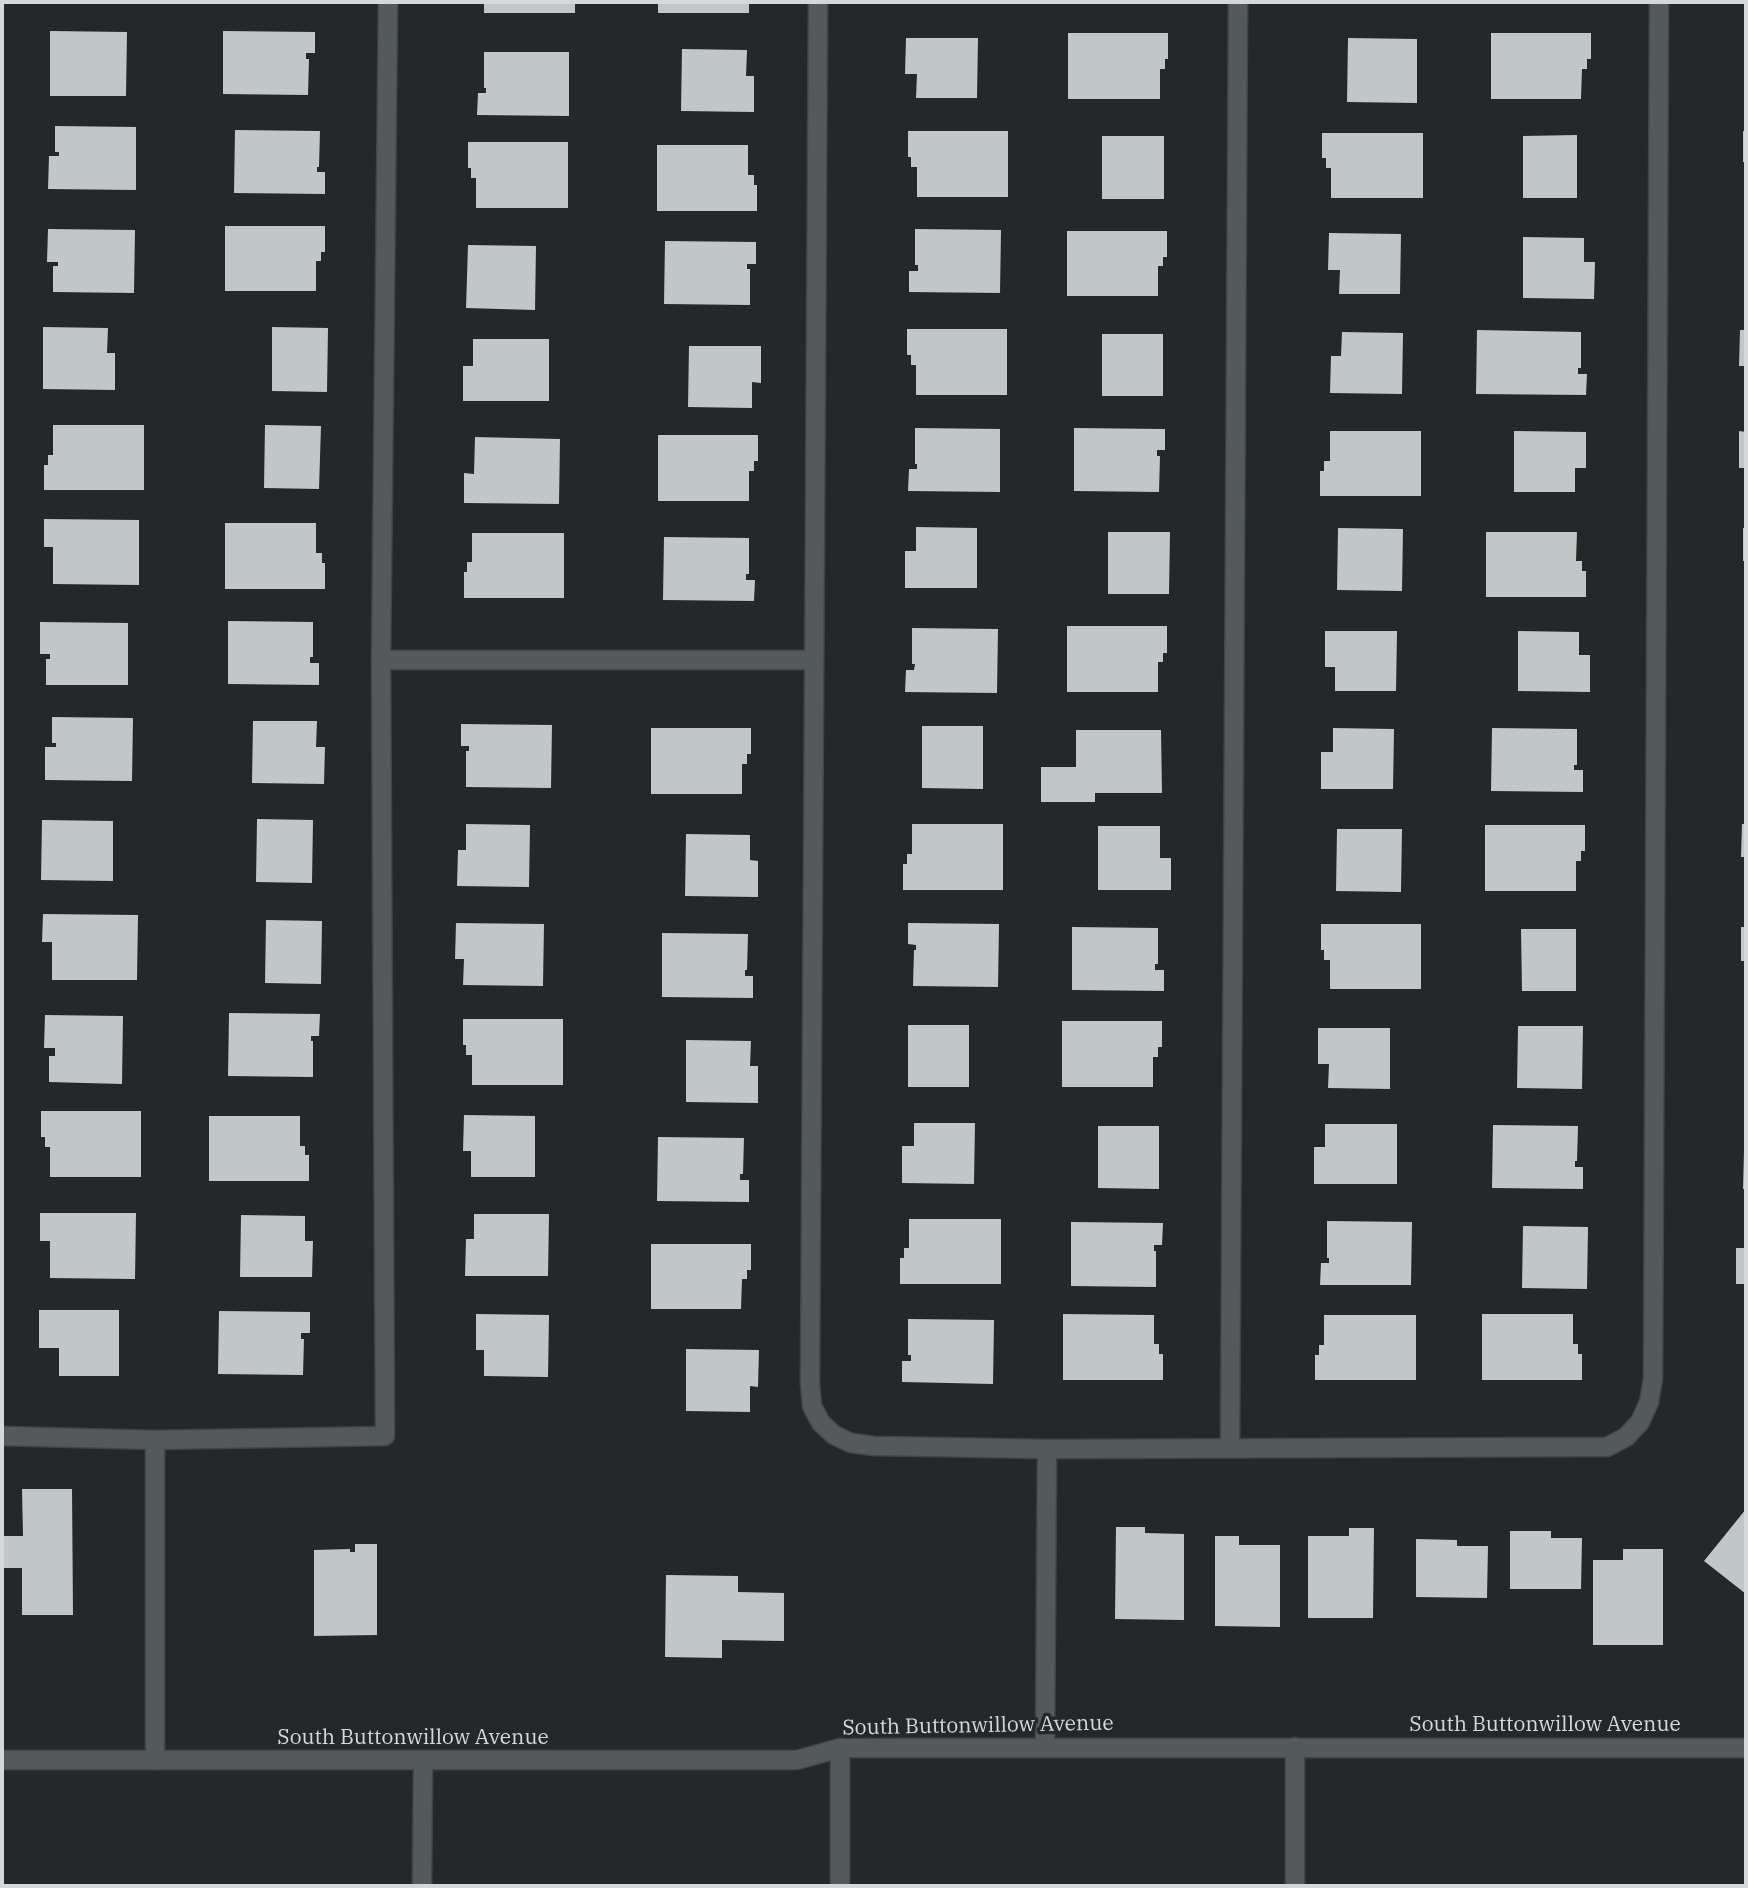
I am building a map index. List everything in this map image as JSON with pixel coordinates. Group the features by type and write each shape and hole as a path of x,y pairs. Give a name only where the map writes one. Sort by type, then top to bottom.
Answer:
{"street":[{"path":"2,1436 155,1440 385,1436 381,660 388,2"},
{"path":"818,2 810,1369 812,1406 821,1423 834,1435 851,1444 1047,1449 1607,1447 1633,1430 1640,1422 1649,1402 1653,1380 1659,2"},
{"path":"1230,1447 1238,2"},
{"path":"381,660 814,660"},
{"path":"155,1440 155,1760"},
{"path":"1045,1747 1047,1449"},
{"path":"1295,1886 1296,1747"},
{"path":"840,1748 841,1886"},
{"name":"South Buttonwillow Avenue","path":"2,1760 797,1760 840,1748 1746,1748"},
{"path":"422,1886 423,1761"}],"building":[{"path":"484,2 575,2 575,13 484,13"},
{"path":"658,2 749,2 749,13 658,13"},
{"path":"50,31 127,32 126,96 50,96"},
{"path":"223,31 315,32 315,53 306,53 306,59 309,59 308,95 223,94"},
{"path":"1068,33 1168,33 1168,59 1165,59 1165,69 1160,69 1160,99 1068,99"},
{"path":"1491,33 1591,33 1591,59 1587,59 1587,69 1582,69 1581,99 1491,99"},
{"path":"906,38 978,38 977,98 916,98 917,74 905,74"},
{"path":"1348,38 1417,39 1417,103 1347,102"},
{"path":"682,49 747,50 746,76 754,76 754,112 681,111"},
{"path":"484,52 569,52 569,116 477,115 478,93 486,93"},
{"path":"55,126 136,127 136,190 48,189 49,156 59,156 59,152 55,152"},
{"path":"235,130 320,131 317,172 325,172 325,194 234,193"},
{"path":"908,131 1008,131 1008,197 917,197 917,167 911,167 911,157 908,157"},
{"path":"1743,131 1746,131 1746,162 1743,162"},
{"path":"1322,133 1423,133 1423,198 1331,198 1331,168 1326,168 1326,158 1322,158"},
{"path":"1577,135 1577,198 1523,198 1523,136"},
{"path":"1102,136 1164,136 1164,199 1102,199"},
{"path":"468,142 568,142 568,208 476,208 476,178 471,178 471,168 468,168"},
{"path":"657,145 748,145 748,175 754,175 754,185 757,185 757,211 657,211"},
{"path":"225,226 325,226 325,252 321,252 321,261 316,261 316,291 225,291"},
{"path":"48,229 135,230 134,293 53,292 53,266 58,266 58,262 47,262"},
{"path":"915,229 1001,230 1000,293 909,292 909,271 918,271 918,265 915,265"},
{"path":"1067,231 1167,231 1167,257 1163,257 1163,266 1158,266 1158,296 1067,296"},
{"path":"1329,233 1401,234 1400,294 1339,294 1340,270 1328,270"},
{"path":"1523,237 1584,238 1584,262 1595,262 1594,299 1523,298"},
{"path":"665,241 756,242 756,264 747,264 747,269 750,269 750,305 664,304"},
{"path":"468,245 536,246 535,310 466,308"},
{"path":"43,327 108,328 107,353 115,353 115,390 43,389"},
{"path":"272,327 328,328 327,392 272,391"},
{"path":"907,329 1007,329 1007,395 916,395 916,365 911,365 911,355 907,355"},
{"path":"1477,330 1581,332 1581,368 1578,368 1578,374 1587,374 1586,395 1476,394"},
{"path":"1740,330 1746,330 1746,366 1739,366"},
{"path":"1342,332 1403,333 1402,394 1330,393 1331,356 1341,356"},
{"path":"1102,334 1163,334 1163,396 1102,396"},
{"path":"473,339 549,339 549,401 463,401 463,366 473,366"},
{"path":"689,346 761,346 761,383 752,382 752,408 688,407"},
{"path":"53,425 144,425 144,490 44,490 44,465 48,465 48,455 53,455"},
{"path":"265,425 321,426 319,489 264,488"},
{"path":"915,428 1000,429 1000,492 908,491 909,469 917,469"},
{"path":"1074,428 1165,429 1165,450 1157,450 1157,456 1160,456 1159,492 1074,491"},
{"path":"1330,431 1421,431 1421,496 1320,496 1320,471 1324,471 1324,461 1330,461"},
{"path":"1514,431 1586,432 1586,468 1575,468 1575,492 1514,492"},
{"path":"1739,431 1746,432 1746,468 1739,468"},
{"path":"658,435 758,435 758,461 754,461 754,471 749,471 749,501 658,501"},
{"path":"475,437 560,439 559,504 464,503 464,473 474,474"},
{"path":"44,519 139,520 139,585 53,584 53,547 44,547"},
{"path":"225,523 316,523 316,553 322,553 322,563 325,563 325,589 225,589"},
{"path":"916,527 977,528 977,588 905,588 905,551 916,551"},
{"path":"1338,528 1403,529 1402,591 1337,590"},
{"path":"1743,528 1746,528 1746,561 1743,561"},
{"path":"1108,532 1170,532 1169,594 1108,594"},
{"path":"1486,532 1577,532 1576,561 1582,561 1582,571 1586,571 1586,597 1486,597"},
{"path":"472,533 564,533 564,598 464,598 464,572 467,572 467,562 472,562"},
{"path":"664,537 749,538 749,574 746,574 746,580 755,580 754,601 663,600"},
{"path":"228,621 313,622 313,657 310,657 310,663 319,663 319,685 228,684"},
{"path":"40,622 128,623 128,685 46,685 46,659 50,659 50,654 40,654"},
{"path":"1067,626 1167,626 1167,653 1163,653 1163,662 1158,662 1158,692 1067,692"},
{"path":"912,628 998,629 997,693 905,692 906,670 914,670 915,664 912,664"},
{"path":"1325,631 1397,631 1396,691 1335,691 1335,667 1325,667"},
{"path":"1518,631 1579,632 1579,655 1590,655 1590,692 1518,691"},
{"path":"52,717 133,718 132,781 45,780 45,747 56,747 56,743 52,743"},
{"path":"253,721 317,721 316,747 325,747 324,784 252,783"},
{"path":"461,724 552,725 551,788 466,787 466,751 469,751 469,746 461,746"},
{"path":"922,726 983,726 983,789 922,788"},
{"path":"651,728 751,728 751,754 747,754 747,764 742,764 742,794 651,794"},
{"path":"1333,728 1394,729 1393,789 1321,789 1321,752 1333,752"},
{"path":"1492,728 1577,729 1577,765 1574,765 1574,770 1583,770 1583,792 1491,791"},
{"path":"1076,730 1161,730 1162,793 1095,793 1095,802 1041,802 1041,767 1076,767"},
{"path":"257,819 313,820 312,883 256,882"},
{"path":"42,820 113,821 113,881 41,880"},
{"path":"466,824 530,825 529,887 457,886 458,850 466,850"},
{"path":"912,824 1003,824 1003,890 903,890 903,864 907,864 907,854 912,854"},
{"path":"1742,824 1746,824 1746,857 1741,857"},
{"path":"1485,825 1585,825 1585,851 1581,851 1581,861 1576,861 1576,891 1485,891"},
{"path":"1098,826 1160,826 1160,858 1171,858 1171,890 1098,890"},
{"path":"1337,829 1402,829 1401,892 1336,891"},
{"path":"686,834 750,835 750,860 758,861 758,897 685,896"},
{"path":"43,914 138,915 137,980 52,980 52,942 42,942"},
{"path":"266,920 322,921 321,984 265,983"},
{"path":"456,923 544,924 543,986 463,985 464,959 455,959"},
{"path":"908,923 999,924 998,987 913,986 916,945 908,944"},
{"path":"1321,924 1421,924 1421,989 1330,989 1330,960 1324,960 1324,950 1321,950"},
{"path":"1072,927 1158,928 1158,964 1155,964 1155,970 1164,970 1164,991 1072,990"},
{"path":"1741,927 1746,927 1746,961 1741,961"},
{"path":"1521,929 1576,929 1576,991 1522,991"},
{"path":"662,933 748,934 745,976 753,976 753,998 662,997"},
{"path":"229,1013 320,1014 319,1036 311,1036 313,1077 228,1076"},
{"path":"45,1015 123,1016 122,1084 49,1082 49,1056 55,1056 55,1048 44,1048"},
{"path":"463,1019 563,1019 563,1085 472,1085 472,1055 466,1055 466,1045 463,1045"},
{"path":"1062,1021 1162,1021 1162,1047 1158,1047 1158,1057 1153,1057 1153,1087 1062,1087"},
{"path":"908,1025 969,1025 969,1087 908,1087"},
{"path":"1518,1026 1583,1026 1582,1089 1517,1088"},
{"path":"1318,1028 1390,1028 1390,1089 1328,1088 1329,1064 1318,1064"},
{"path":"686,1040 751,1041 750,1066 758,1066 758,1103 686,1102"},
{"path":"41,1111 141,1111 141,1177 50,1177 50,1147 45,1147 45,1137 41,1137"},
{"path":"464,1115 535,1116 535,1177 471,1177 471,1151 463,1151"},
{"path":"209,1116 300,1116 300,1146 305,1146 305,1155 309,1155 309,1181 209,1181"},
{"path":"914,1123 975,1123 974,1184 902,1183 902,1146 914,1146"},
{"path":"1325,1124 1397,1124 1397,1184 1314,1184 1314,1147 1325,1147"},
{"path":"1493,1125 1578,1126 1575,1167 1583,1167 1583,1189 1492,1188"},
{"path":"1098,1126 1159,1126 1159,1189 1098,1188"},
{"path":"658,1137 744,1138 743,1174 740,1174 740,1180 749,1180 749,1202 657,1201"},
{"path":"1746,1151 1746,1189 1743,1189"},
{"path":"40,1213 136,1213 135,1279 50,1278 50,1241 40,1241"},
{"path":"474,1214 549,1214 548,1276 465,1276 466,1239 474,1239"},
{"path":"241,1215 305,1216 305,1241 313,1241 312,1277 240,1277"},
{"path":"909,1219 1001,1219 1001,1284 900,1284 900,1258 904,1258 904,1248 909,1248"},
{"path":"1327,1221 1412,1222 1411,1285 1320,1285 1321,1263 1329,1263"},
{"path":"1071,1222 1163,1223 1162,1245 1154,1245 1156,1287 1071,1286"},
{"path":"1523,1226 1588,1227 1587,1289 1522,1288"},
{"path":"651,1244 751,1244 751,1270 747,1270 747,1279 742,1279 741,1309 651,1309"},
{"path":"1736,1248 1746,1248 1746,1284 1736,1284"},
{"path":"39,1310 119,1310 119,1376 59,1376 59,1348 39,1348"},
{"path":"219,1311 310,1312 310,1333 301,1333 301,1339 304,1339 303,1375 218,1374"},
{"path":"476,1314 549,1315 548,1377 484,1376 484,1350 476,1350"},
{"path":"1063,1314 1154,1315 1154,1344 1159,1344 1159,1354 1163,1354 1163,1380 1063,1380"},
{"path":"1482,1314 1573,1314 1573,1344 1578,1344 1578,1354 1582,1354 1582,1380 1482,1380"},
{"path":"1324,1315 1416,1315 1416,1380 1315,1380 1315,1355 1319,1355 1319,1345 1324,1345"},
{"path":"908,1319 994,1320 993,1384 902,1382 902,1361 911,1361 911,1355 908,1355"},
{"path":"686,1349 759,1350 758,1387 750,1386 750,1412 686,1411"},
{"path":"22,1489 72,1489 73,1615 22,1615 22,1568 4,1568 4,1536 23,1536"},
{"path":"1746,1509 1746,1594 1704,1561"},
{"path":"1116,1527 1145,1527 1145,1533 1184,1534 1184,1620 1115,1619"},
{"path":"1349,1528 1374,1528 1373,1618 1308,1618 1308,1536 1349,1536"},
{"path":"1510,1531 1551,1531 1551,1538 1582,1538 1581,1589 1510,1589"},
{"path":"1215,1536 1239,1536 1239,1545 1280,1545 1280,1627 1215,1626"},
{"path":"1416,1539 1457,1540 1457,1546 1488,1546 1487,1598 1416,1597"},
{"path":"355,1544 377,1544 377,1635 314,1636 314,1550 350,1549 350,1552 355,1552"},
{"path":"1623,1549 1663,1549 1663,1645 1593,1645 1593,1560 1623,1560"},
{"path":"666,1575 738,1576 738,1592 784,1593 784,1641 722,1640 722,1658 665,1657"}]}
